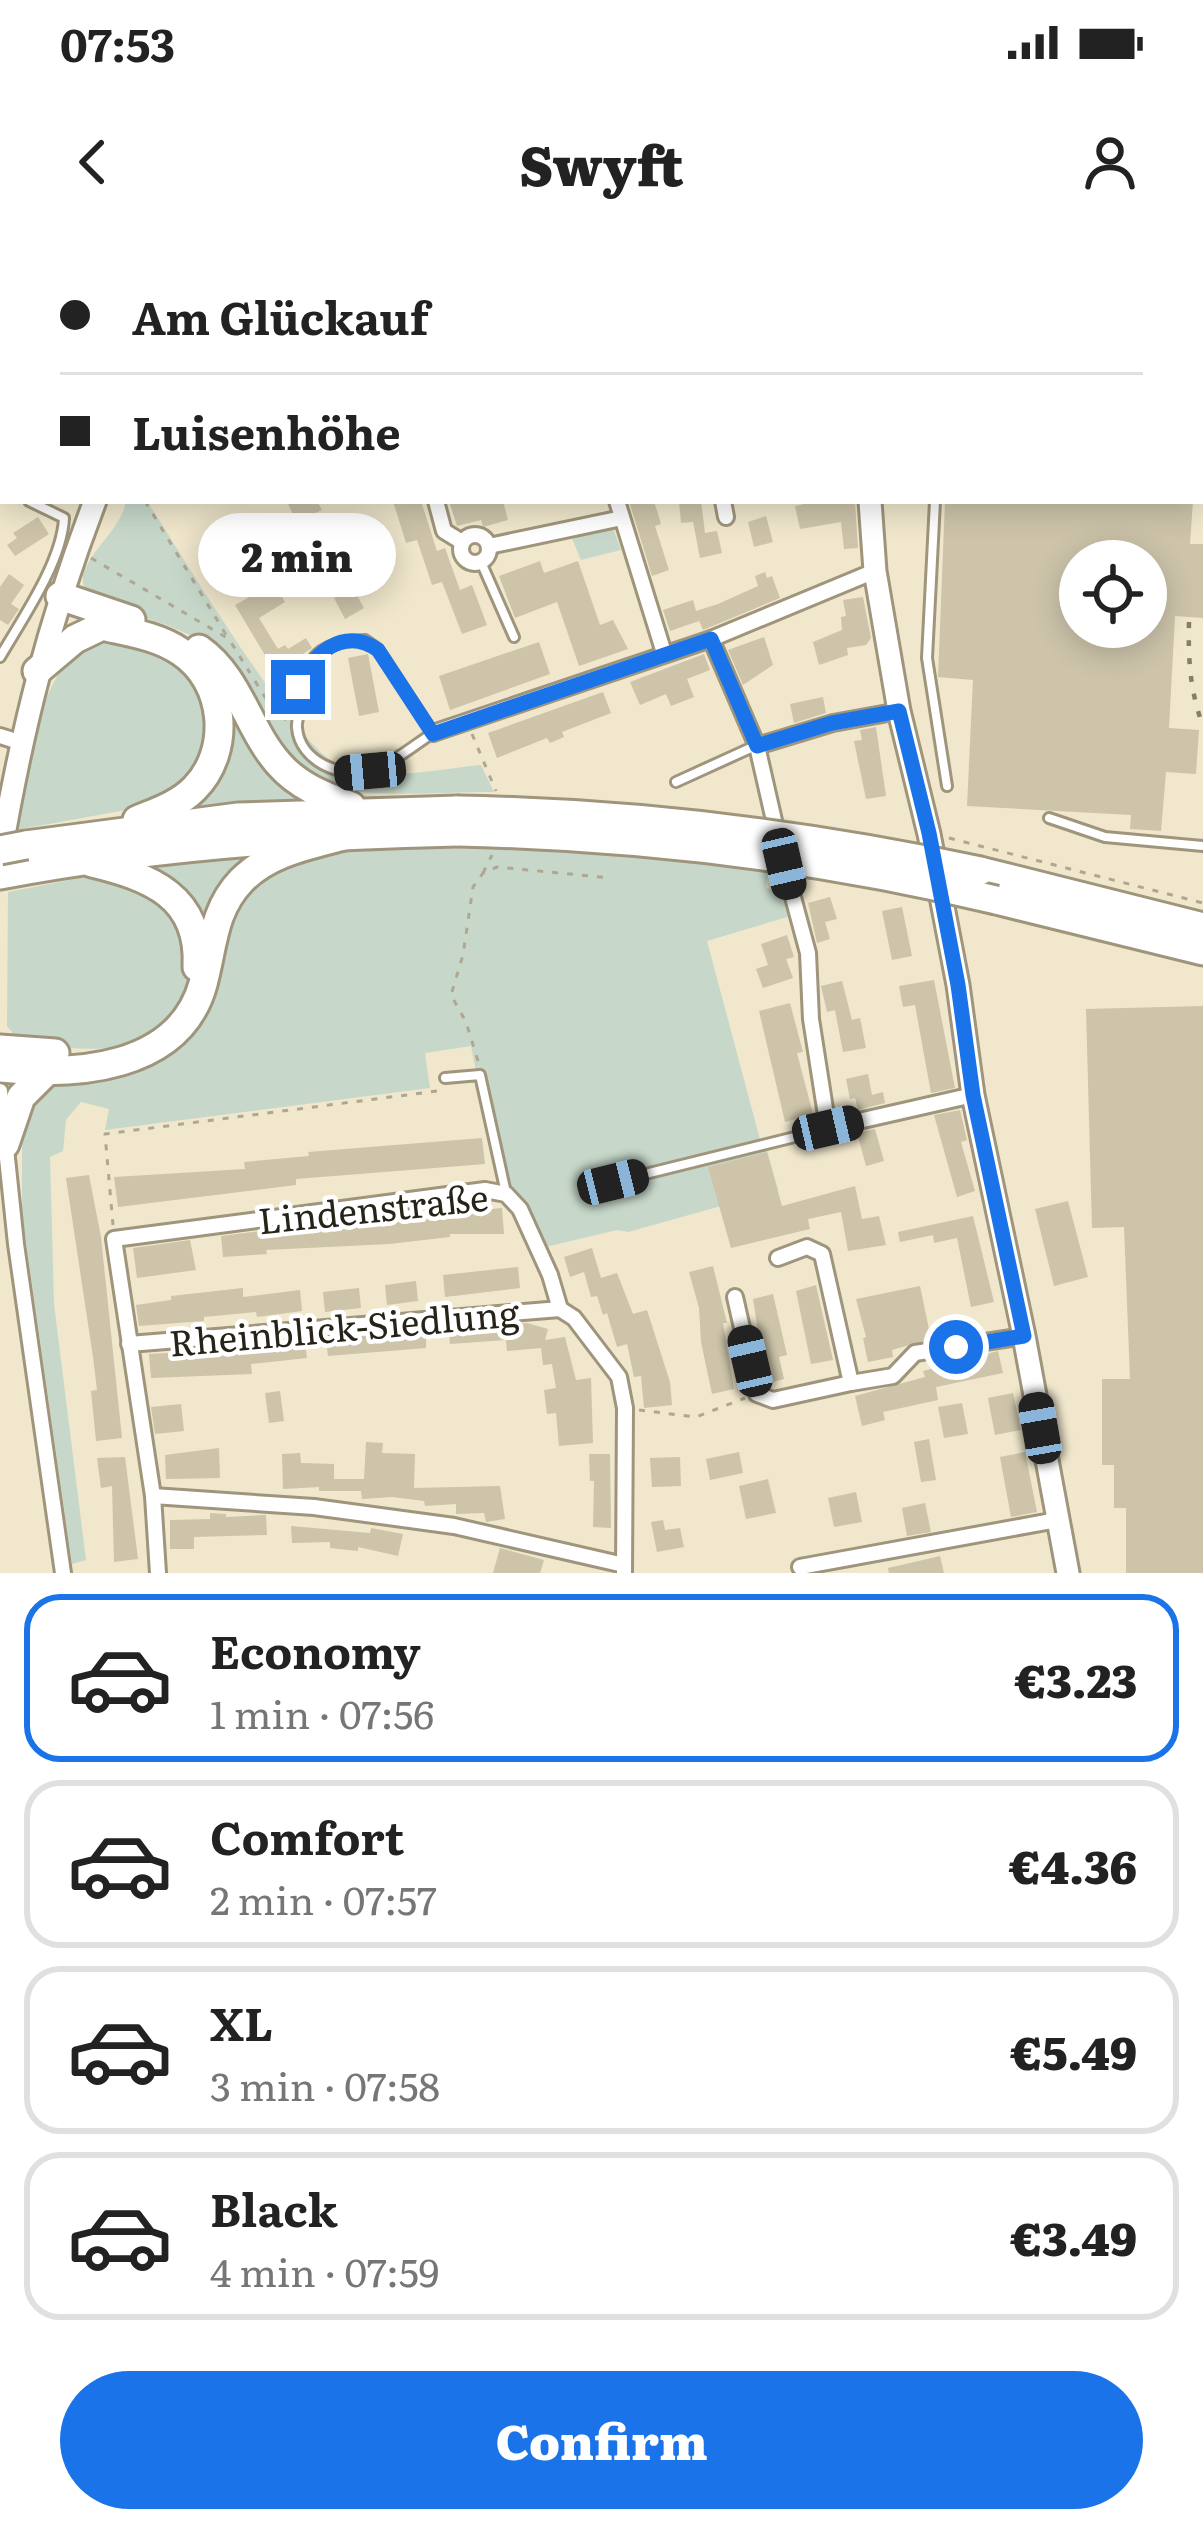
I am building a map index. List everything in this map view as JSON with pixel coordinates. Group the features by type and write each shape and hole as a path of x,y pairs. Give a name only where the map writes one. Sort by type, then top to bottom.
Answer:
{"highway":[{"path":"57,604 102,626 161,641 186,655 212,690 219,718 211,765 196,787 173,804 110,832"},
{"path":"57,604 179,638 206,653 227,676 262,740 288,773 358,823"},
{"path":"37,671 75,639 102,626"},
{"path":"10,859 110,832 238,817 358,823 592,814 786,834 980,871 1203,927"},
{"path":"458,821 834,865 1203,951"},
{"path":"10,859 82,860 358,823"},
{"path":"0,1068 118,1063 146,1054 171,1038 198,1000 215,926 239,884 280,855 358,823"},
{"path":"0,1049 91,1055 125,1052 159,1036 192,990 196,940 175,899 136,874 82,860"},
{"path":"5,1144 21,1097 49,1069"}],"main road":[{"path":"10,859 10,739 93,504"},
{"path":"870,504 875,572 899,711 929,833 973,1095 1068,1573"}],"street":[{"path":"437,504 445,531 462,542"},
{"path":"618,504 664,653"},
{"path":"489,546 622,518"},
{"path":"470,535 480,535 489,546 488,555 481,562 471,562 463,556 462,542 470,535"},
{"path":"433,734 711,639 875,572"},
{"path":"711,639 757,746 808,953 811,1019 828,1128 973,1095"},
{"path":"757,746 832,723 899,711"},
{"path":"0,1091 8,1246 63,1573"},
{"name":"Lindenstraße","path":"115,1238 485,1190 506,1194 520,1209 560,1309 574,1318 619,1377 625,1408 624,1569"},
{"path":"115,1238 153,1496 158,1573"},
{"path":"778,1258 807,1247 822,1254 851,1383"},
{"path":"735,1297 757,1394 772,1400 893,1376 915,1353 1024,1336"},
{"name":"Rheinblick-Siedlung","path":"129,1344 560,1309"},
{"path":"153,1496 314,1507 454,1526 624,1569"},
{"path":"800,1567 1057,1520"}],"lane":[{"path":"0,657 63,533 64,518 35,504"},
{"path":"935,504 927,658 947,786"},
{"path":"481,562 514,637"},
{"path":"365,640 378,650 433,734 370,771 344,773 321,764 304,746 297,728 298,687 306,668 329,647 365,640"},
{"path":"676,782 757,746"},
{"path":"1049,818 1105,837 1203,846"},
{"path":"445,1078 481,1075 506,1194"},
{"path":"613,1182 828,1128"}],"path":[{"path":"147,504 272,710 297,728"},
{"path":"75,554 96,560 229,639"},
{"path":"467,721 496,789"},
{"path":"929,833 1203,903"},
{"path":"481,1075 466,1022 451,995 464,955 473,887 494,852"},
{"path":"483,873 497,867 611,878"},
{"path":"115,1238 105,1134 448,1090"},
{"path":"625,1408 696,1417 757,1394"}],"green space":[{"path":"125,504 149,504 266,684 293,721 335,763 388,774 481,765 494,792 363,792 328,785 307,774 274,742 207,647 173,628 103,605 88,594 85,569"},
{"path":"607,527 614,531 621,550 581,560 571,536"},
{"path":"95,637 163,648 204,691 210,737 194,779 148,806 16,830 42,708 63,666"},
{"path":"221,697 320,800 172,817 188,802"},
{"path":"266,848 203,955 134,868"},
{"path":"554,848 660,853 768,870 766,888 802,895 804,912 707,941 778,1190 628,1232 617,1230 533,1250 499,1185 471,1046 425,1053 430,1088 105,1130 109,1109 81,1102 66,1120 63,1151 50,1157 54,1304 86,1560 72,1564 22,1213 22,1114 40,1083 171,1044 232,907 269,868 330,849"},
{"path":"113,877 176,912 192,959 189,983 179,1004 162,1026 126,1045 85,1049 21,1043 7,1026 8,892 80,878"}],"building":[{"path":"288,504 319,504 322,510 296,522"},
{"path":"394,504 422,504 437,551 445,548 460,590 472,585 487,625 462,634 442,582 432,585 417,540 406,543"},
{"path":"450,504 504,504 508,520 483,527 481,520 457,526"},
{"path":"630,504 655,504 661,524 655,526 669,570 652,576"},
{"path":"679,504 701,504 705,533 717,531 722,553 700,558 693,522 681,523"},
{"path":"855,504 858,548 844,549 841,522 800,529 795,506"},
{"path":"945,504 1193,504 1190,544 1203,544 1203,618 1175,616 1169,728 1199,730 1196,774 1166,772 1161,831 1130,829 1131,815 967,806 973,680 938,677"},
{"path":"766,516 773,542 754,547 748,522"},
{"path":"38,517 49,534 15,556 7,545 17,538 13,533"},
{"path":"540,561 544,573 578,561 600,625 613,620 628,649 579,666 557,602 515,618 499,576"},
{"path":"765,572 767,578 772,576 780,598 703,630 698,618 670,631 663,610 693,600 696,611 718,604 758,586 755,576"},
{"path":"9,574 24,585 11,604 19,609 8,625 0,620 0,587"},
{"path":"274,583 285,602 259,618 278,649 285,645 288,649 306,638 312,648 275,672 235,605"},
{"path":"353,588 364,608 345,619 334,598"},
{"path":"863,597 871,638 866,645 847,648 848,655 819,665 813,642 842,630 843,600"},
{"path":"764,637 773,665 743,685 728,650"},
{"path":"539,642 550,674 450,710 439,676"},
{"path":"368,654 379,712 359,716 348,658"},
{"path":"704,654 710,670 687,679 694,697 671,706 666,694 640,705 630,682"},
{"path":"603,692 611,713 562,732 564,737 550,743 547,738 497,758 488,733"},
{"path":"823,697 826,713 794,723 790,704"},
{"path":"876,727 886,796 866,799 854,741 862,740 860,730"},
{"path":"830,897 837,919 825,922 830,939 817,943 808,903"},
{"path":"902,907 912,956 892,960 882,911"},
{"path":"787,935 794,957 786,959 793,978 763,988 756,969 768,965 761,944"},
{"path":"934,980 955,1088 931,1093 915,1005 903,1007 899,986"},
{"path":"842,981 852,1020 860,1018 866,1048 843,1052 835,1010 827,1012 821,986"},
{"path":"790,1003 813,1114 785,1122 759,1011"},
{"path":"1203,1006 1203,1573 1126,1573 1126,1508 1114,1508 1114,1465 1102,1465 1102,1379 1130,1379 1124,1227 1092,1228 1086,1009"},
{"path":"868,1074 872,1095 883,1092 885,1103 858,1110 846,1079"},
{"path":"960,1110 967,1140 961,1142 975,1191 957,1197 934,1115"},
{"path":"875,1129 884,1161 866,1166 857,1133"},
{"path":"482,1138 485,1164 296,1179 296,1185 118,1207 114,1177 245,1169 244,1162 309,1156 308,1152"},
{"path":"767,1152 782,1206 855,1186 862,1219 879,1216 886,1245 848,1251 841,1212 808,1219 810,1229 731,1248 708,1167"},
{"path":"89,1175 101,1237 122,1438 96,1441 91,1391 97,1390 66,1178"},
{"path":"1068,1201 1088,1277 1054,1286 1035,1209"},
{"path":"482,1205 482,1210 502,1208 504,1234 450,1234 389,1244 266,1250 267,1254 223,1257 221,1236 461,1214 461,1207"},
{"path":"973,1216 994,1302 971,1307 957,1238 934,1243 933,1235 900,1242 898,1232"},
{"path":"190,1240 196,1270 137,1278 133,1248"},
{"path":"592,1248 601,1278 617,1273 633,1314 647,1310 670,1382 672,1405 644,1408 641,1376 634,1377 627,1344 617,1347 607,1313 603,1315 597,1296 591,1297 584,1272 570,1277 564,1257"},
{"path":"713,1266 727,1323 723,1323 734,1389 712,1394 689,1272"},
{"path":"518,1267 520,1288 445,1297 443,1275"},
{"path":"416,1281 418,1301 387,1305 385,1285"},
{"path":"816,1285 833,1360 811,1364 796,1291"},
{"path":"920,1286 931,1339 892,1350 893,1357 868,1362 856,1299"},
{"path":"243,1288 243,1297 300,1290 302,1311 139,1326 136,1305"},
{"path":"359,1288 361,1308 325,1312 323,1292"},
{"path":"773,1294 787,1355 779,1357 784,1379 766,1384 753,1299"},
{"path":"527,1323 548,1329 545,1340 565,1337 576,1380 591,1378 593,1443 559,1446 556,1413 547,1414 544,1390 556,1388 552,1364 543,1365 541,1348 507,1351 506,1340 450,1344 449,1329"},
{"path":"426,1331 426,1348 328,1356 326,1339"},
{"path":"305,1341 307,1358 251,1364 252,1374 151,1378 149,1354 168,1353 169,1357"},
{"path":"998,1351 1003,1373 936,1387 938,1400 883,1412 885,1420 862,1426 855,1396"},
{"path":"280,1391 284,1421 269,1423 265,1393"},
{"path":"1013,1393 1021,1430 995,1435 988,1398"},
{"path":"962,1403 968,1434 944,1438 938,1407"},
{"path":"181,1404 184,1431 155,1434 151,1407"},
{"path":"929,1439 936,1480 921,1482 914,1442"},
{"path":"366,1442 383,1443 382,1453 415,1454 414,1488 500,1486 505,1519 486,1522 484,1513 456,1514 456,1504 425,1506 424,1501 392,1497 362,1499 361,1491 283,1489 282,1454 300,1453 301,1463 334,1464 334,1479 364,1479"},
{"path":"219,1448 220,1478 166,1479 165,1455"},
{"path":"739,1452 743,1473 710,1480 706,1459"},
{"path":"1025,1452 1037,1512 1011,1517 1000,1457"},
{"path":"589,1454 610,1454 611,1528 593,1527"},
{"path":"125,1457 138,1559 114,1562 112,1486 101,1488 97,1458"},
{"path":"680,1457 681,1486 652,1487 650,1458"},
{"path":"768,1479 776,1513 746,1519 739,1486"},
{"path":"856,1492 862,1522 834,1527 828,1498"},
{"path":"925,1503 931,1532 907,1536 902,1508"},
{"path":"210,1513 266,1515 267,1535 194,1537 194,1549 170,1549 170,1520 210,1519"},
{"path":"663,1520 665,1530 680,1528 684,1547 657,1552 651,1522"},
{"path":"291,1526 370,1533 371,1528 403,1534 398,1556 358,1547 358,1551 330,1548 330,1542 292,1543"},
{"path":"500,1548 544,1560 540,1573 493,1573"},
{"path":"940,1556 944,1573 889,1573 888,1568"}],"railway":[{"path":"1189,622 1191,675 1203,726"}],"route":[{"path":"298,687 316,654 365,640 378,650 433,734 711,639 757,746 832,723 899,711 929,833 973,1095 1024,1336 956,1347"}]}
